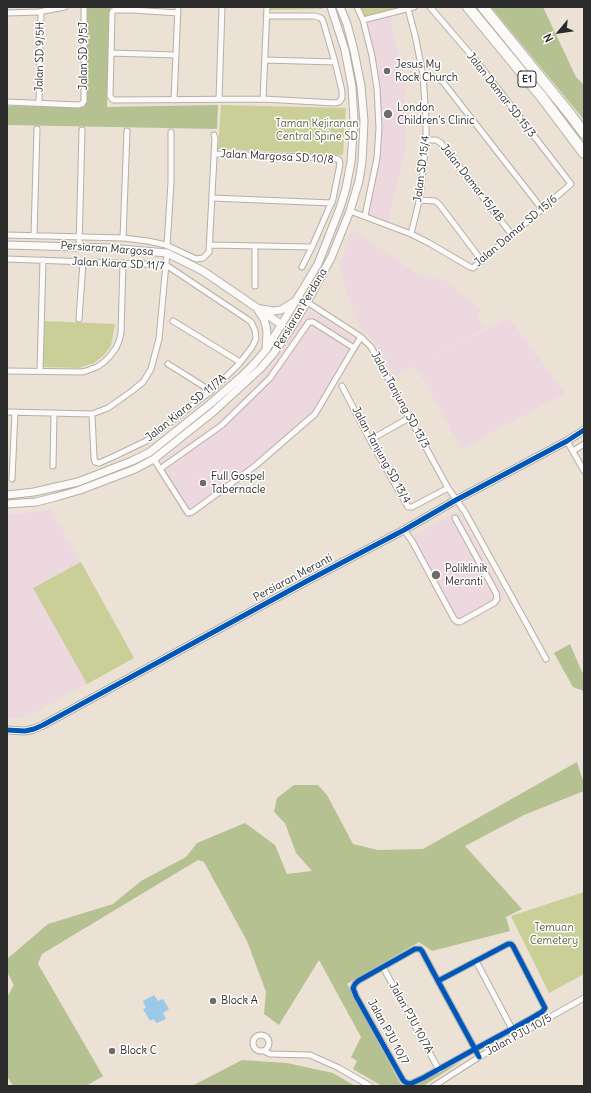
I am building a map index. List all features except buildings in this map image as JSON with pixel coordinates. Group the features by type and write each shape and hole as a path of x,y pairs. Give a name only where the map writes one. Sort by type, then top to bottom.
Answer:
{"highway":[{"name":"E1","path":"468,7 542,97 584,153"},
{"name":"E1","path":"483,7 584,133"}],"main road":[{"name":"Persiaran Perdana","path":"7,495 34,492 78,482 132,461 150,452 210,404 245,373 266,350 318,264 340,208 351,162 354,120 352,87 345,50 331,7"},
{"name":"Persiaran Perdana","path":"7,504 36,502 80,490 135,469 154,459 213,412 261,368 290,330 329,263 350,211 359,181 362,162 364,129 361,86 354,50 347,24 340,7"},
{"path":"352,87 361,86"},
{"name":"Persiaran Margosa","path":"7,245 109,248 166,253 203,271 282,325"},
{"path":"256,308 274,311 281,310 297,300"},
{"path":"273,354 283,334 284,329 282,325 288,323 306,304"},
{"path":"256,308 264,319 266,326 266,350"},
{"name":"Persiaran Meranti","path":"7,730 25,731 43,725 307,581 404,530 584,430"}],"street":[{"path":"7,13 41,12 65,7"},
{"name":"Jalan SD 9/5J","path":"39,103 79,105 84,101 84,7"},
{"path":"219,99 222,7"},
{"path":"263,100 267,7"},
{"path":"357,7 363,20 372,56 377,88 379,128 377,158 365,216"},
{"path":"363,20 414,7"},
{"name":"Jalan Damar SD 15/3","path":"431,8 478,63 570,184"},
{"path":"174,100 178,10 133,9 115,10 112,12 110,96 114,100 174,100 219,99 339,102 342,98 342,91 335,62 321,18 314,16 267,16"},
{"name":"Jalan SD 15/4","path":"408,9 423,75 426,103 426,140 423,171 419,200 411,234"},
{"name":"Jalan SD 9/5H","path":"39,103 41,12"},
{"path":"111,53 176,55"},
{"path":"265,60 335,62"},
{"path":"423,75 433,76 442,82 542,209"},
{"path":"7,102 39,103"},
{"path":"34,235 37,129"},
{"path":"79,247 82,130"},
{"path":"123,238 127,131"},
{"path":"167,246 171,182 171,132"},
{"path":"7,235 123,238 167,246 196,259 203,258 209,252 210,244 214,135"},
{"name":"Jalan Damar 15/4B","path":"426,140 436,140 441,143 512,235"},
{"name":"Jalan Margosa SD 10/8","path":"214,154 336,158 339,160 340,164 332,203"},
{"name":"Jalan Damar SD 15/6","path":"350,211 411,234 470,267 474,267 570,184"},
{"path":"212,198 332,203 302,267"},
{"path":"419,200 435,201 440,204 482,261"},
{"path":"210,244 312,247"},
{"path":"255,246 255,286"},
{"path":"7,412 92,414 108,408 142,382 151,369 159,339 166,253"},
{"name":"Jalan Kiara SD 11/7","path":"7,259 166,264 247,319 251,322 255,330"},
{"path":"40,371 43,260"},
{"path":"80,319 83,262"},
{"path":"7,371 86,371 97,367 110,356 116,348 121,333 123,263"},
{"name":"Jalan Tanjung SD 13/3","path":"306,304 360,337 374,351 448,488 465,512 546,659"},
{"path":"173,320 240,362"},
{"path":"160,469 222,425 270,378 309,322 313,322 354,348"},
{"name":"Jalan Kiara SD 11/7A","path":"92,414 94,458 95,462 99,463 146,441 211,391 240,362 252,347 256,339 255,330"},
{"path":"154,459 186,512 192,512 255,466 315,414 360,337"},
{"path":"168,364 211,391"},
{"name":"Jalan Tanjung SD 13/4","path":"342,386 370,440 408,507 412,507 448,488"},
{"path":"12,479 15,412"},
{"path":"53,466 54,413"},
{"path":"370,440 409,418"},
{"path":"567,440 584,471"},
{"path":"573,451 584,444"},
{"path":"404,530 412,541 454,619 460,622 494,603 497,598 496,593 455,518"},
{"path":"438,981 508,944 511,944 545,1008 542,1012 439,1070"},
{"path":"383,967 415,949 420,948 479,1057"},
{"path":"476,961 512,1029"},
{"name":"Jalan PJU 10/7","path":"383,967 355,984 353,988 356,996 403,1080 408,1084 413,1084 439,1070"},
{"name":"Jalan PJU 10/7A","path":"383,967 439,1070"},
{"name":"Jalan PJU 10/5","path":"434,1086 479,1057 584,998"},
{"path":"266,1049 270,1054 310,1055 339,1068 370,1086"}],"shaded area":[{"path":"389,11 405,85 406,150 387,227 362,217 374,147 375,88 359,20"},
{"path":"352,229 418,274 448,282 482,311 477,314 485,328 432,357 509,318 565,393 462,449 415,366 394,376 373,339 360,329 339,270"},
{"path":"308,312 314,312 361,344 319,414 256,471 188,521 153,466 220,420 267,373"},
{"path":"51,509 134,658 29,716 14,719 7,718 7,515"},
{"path":"458,511 504,595 502,603 457,628 407,539"}],"green space":[{"path":"86,7 110,7 107,107 218,105 217,129 7,125 7,106 85,107"},
{"path":"268,7 322,7 323,9 268,10"},
{"path":"358,7 407,7 364,18"},
{"path":"491,7 543,7 576,77 584,85 584,120"},
{"name":"Taman Kejiranan Central Spine SD","path":"221,105 346,108 343,155 218,149"},
{"path":"44,321 115,324 111,346 103,356 94,363 79,368 43,367"},
{"path":"81,562 134,658 87,684 33,588"},
{"path":"570,644 584,674 584,691 573,687 554,653"},
{"path":"577,762 584,784 584,791 524,815 465,846 522,909 506,917 510,931 432,951 419,942 347,984 400,1083 404,1086 382,1086 353,1069 357,1061 351,1057 361,1037 319,960 279,1025 264,1014 266,992 247,941 204,862 198,860 42,954 38,964 103,1076 86,1086 13,1086 7,1076 7,997 14,985 7,972 7,959 48,924 113,904 141,881 186,857 197,843 245,823 275,845 287,874 312,871 296,853 285,823 274,812 277,798 294,785 318,785 327,795 353,844 378,850 423,849"},
{"name":"Temuan Cemetery","path":"584,892 584,974 549,993 511,916"},
{"path":"242,1060 287,1063 333,1073 355,1086 192,1086"},
{"path":"462,1061 423,1086 413,1086"}],"water":[{"path":"154,995 158,1001 163,999 169,1009 163,1013 166,1019 157,1023 153,1019 150,1021 143,1009 146,1008 143,1001"}],"cycle path":[{"path":"7,730 25,731 43,725 307,581 404,530 456,500 567,441 584,430"},
{"path":"438,981 508,944 511,944 545,1008 542,1012 530,1019 475,1049 423,1078 410,1084 403,1080 353,988 358,981 415,949 420,949 422,951 438,981 475,1049 479,1057"}],"place":[{"name":"Jesus My Rock Church","path":"387,71"},
{"name":"London Children's Clinic","path":"388,114"},
{"name":"Full Gospel Tabernacle","path":"203,483"},
{"name":"Poliklinik Meranti","path":"436,575"},
{"name":"Block A","path":"213,1001"},
{"name":"Block C","path":"112,1051"}]}
